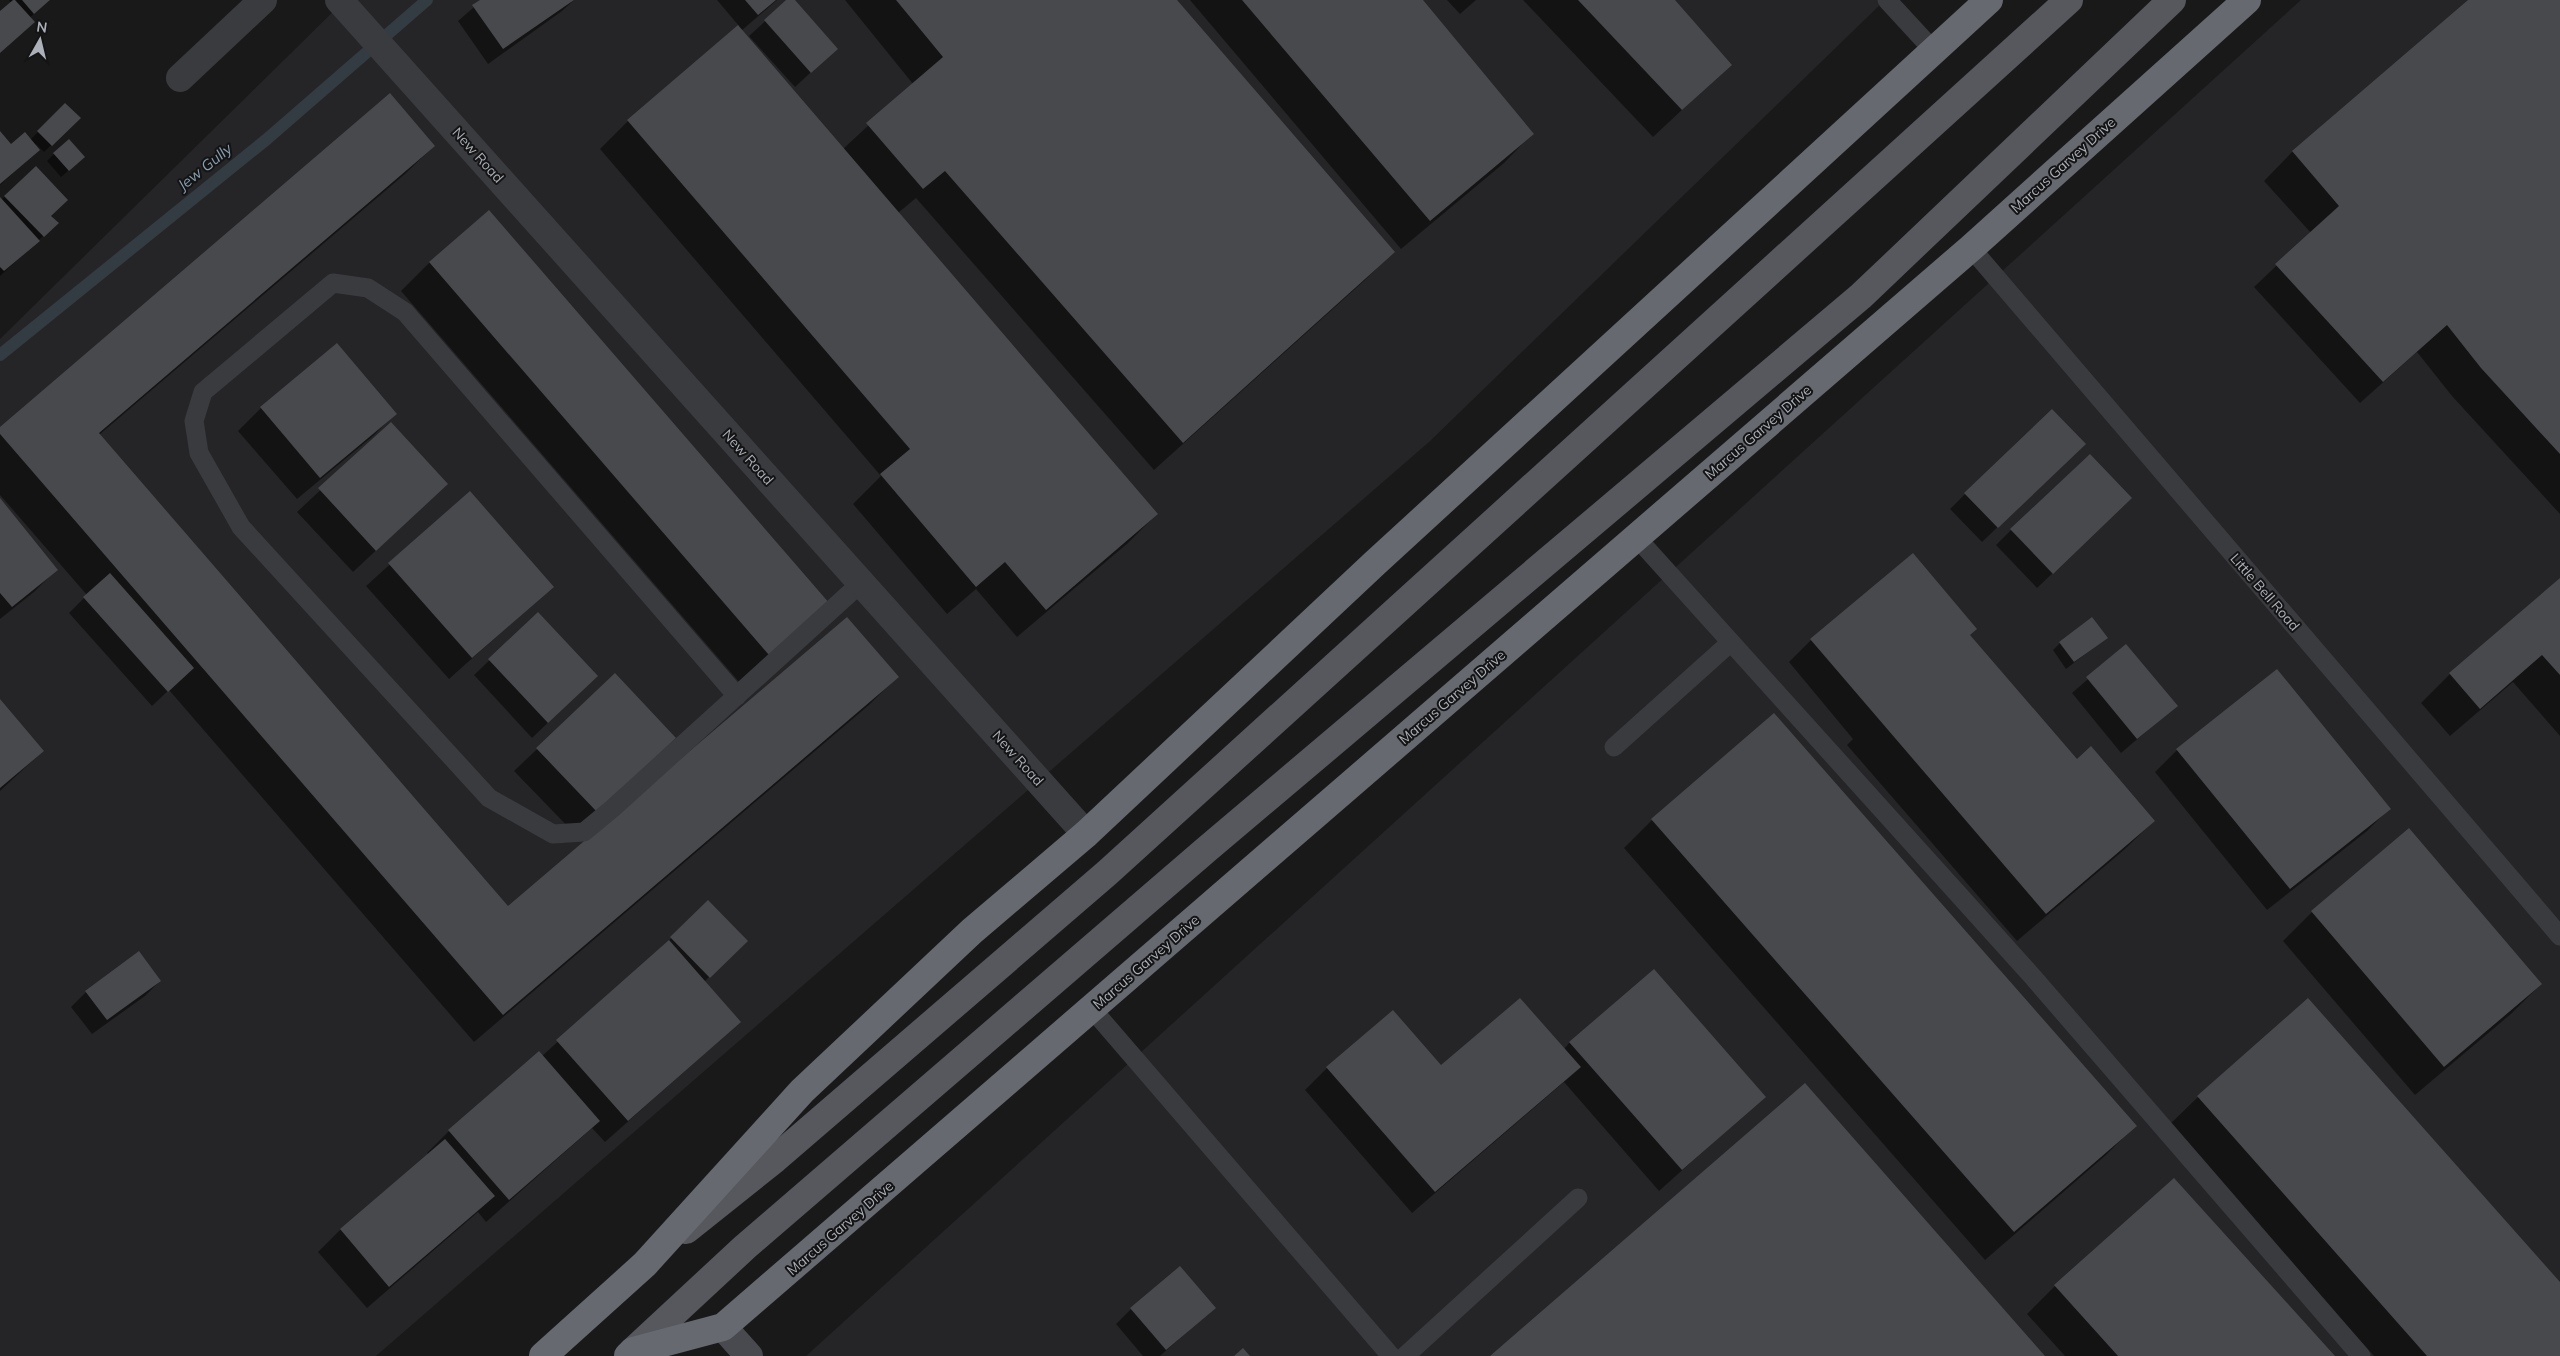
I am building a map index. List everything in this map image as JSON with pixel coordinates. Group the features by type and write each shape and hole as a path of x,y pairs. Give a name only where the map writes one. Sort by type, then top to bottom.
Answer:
{"highway":[{"path":"542,1356 645,1264 802,1091 972,931 1086,834 1375,564 1989,0"},
{"name":"Marcus Garvey Drive","path":"630,1354 723,1327 1971,248 2246,0"}],"main road":[{"path":"645,1264 774,1159 1107,874 2069,0"},
{"name":"Marcus Garvey Drive","path":"630,1354 745,1247 1207,849 1861,296 2172,0"}],"street":[{"path":"180,78 263,0"},
{"name":"New Road","path":"345,6 1086,834"},
{"path":"723,1327 748,1356"}],"lane":[{"path":"1887,0 1934,51"},
{"name":"Little Bell Road","path":"1971,248 2560,936"},
{"path":"737,696 405,312 368,288 333,283 203,392 194,421 199,453 241,527 488,798 553,834 584,832 737,696 861,583"},
{"path":"1637,538 2032,976 2361,1356"},
{"path":"1614,747 1731,642"},
{"path":"1092,1009 1392,1356"},
{"path":"1405,1356 1578,1198"}],"shaded area":[{"path":"345,0 1885,0 1429,442 376,1356 0,1356 0,339"},
{"path":"2301,0 2560,0 2560,1356 806,1356"}],"building":[{"path":"13,0 35,22 0,53 0,11"},
{"path":"22,0 50,0 34,14"},
{"path":"480,0 574,0 503,49 472,5"},
{"path":"745,0 776,0 758,15"},
{"path":"786,0 795,0 838,49 811,73 764,20"},
{"path":"896,0 1177,0 1395,252 1183,443 945,171 923,189 866,123 943,57"},
{"path":"1242,0 1423,0 1534,134 1430,221"},
{"path":"1578,0 1675,0 1732,65 1682,110"},
{"path":"2468,0 2560,0 2560,454 2481,368 2447,325 2383,382 2275,264 2339,206 2292,151"},
{"path":"738,25 1158,514 1046,610 1005,562 976,587 880,474 910,449 627,120"},
{"path":"390,93 435,146 99,433 508,906 847,617 899,677 503,1015 0,434 0,427"},
{"path":"65,103 81,118 52,146 37,131"},
{"path":"0,131 11,144 25,132 40,150 0,184"},
{"path":"69,139 85,157 69,171 53,153"},
{"path":"36,166 68,200 51,216 59,223 44,237 4,196"},
{"path":"0,197 40,241 4,271 0,267"},
{"path":"489,210 830,604 769,655 429,262"},
{"path":"337,343 397,414 320,478 260,407"},
{"path":"2052,409 2086,444 1998,528 1964,493"},
{"path":"391,422 448,484 376,551 318,488"},
{"path":"2090,454 2132,498 2053,574 2010,529"},
{"path":"470,491 554,587 472,658 388,563"},
{"path":"0,498 58,570 12,607 0,593"},
{"path":"1913,553 1977,629 1970,635 2077,759 2091,746 2155,821 2046,914 1810,639"},
{"path":"110,573 194,668 168,692 83,597"},
{"path":"2560,578 2560,675 2542,655 2480,709 2449,673"},
{"path":"538,612 598,676 548,723 488,659"},
{"path":"2092,617 2108,638 2074,662 2059,642"},
{"path":"2126,644 2178,706 2137,739 2086,677"},
{"path":"2277,669 2391,809 2290,889 2176,749"},
{"path":"615,673 676,738 597,812 536,748"},
{"path":"0,699 44,751 0,788"},
{"path":"1774,713 2137,1126 2014,1232 1651,819"},
{"path":"2409,828 2542,984 2444,1067 2311,911"},
{"path":"708,900 748,941 710,978 670,937"},
{"path":"669,940 741,1022 628,1121 556,1040"},
{"path":"139,951 161,981 107,1020 85,991"},
{"path":"1654,969 1766,1097 1682,1170 1569,1042"},
{"path":"1520,998 1581,1067 1435,1192 1326,1067 1393,1010 1441,1065"},
{"path":"2308,998 2560,1282 2560,1356 2427,1356 2197,1096"},
{"path":"539,1051 600,1121 509,1200 448,1130"},
{"path":"1805,1083 2045,1356 1490,1356"},
{"path":"445,1139 495,1196 389,1287 340,1229"},
{"path":"2174,1178 2335,1356 2118,1356 2054,1285"},
{"path":"1180,1266 1216,1308 1166,1350 1130,1308"},
{"path":"1243,1348 1250,1356 1234,1356"}],"waterway":[{"name":"Jew Gully","path":"0,355 267,139 427,0"}]}
